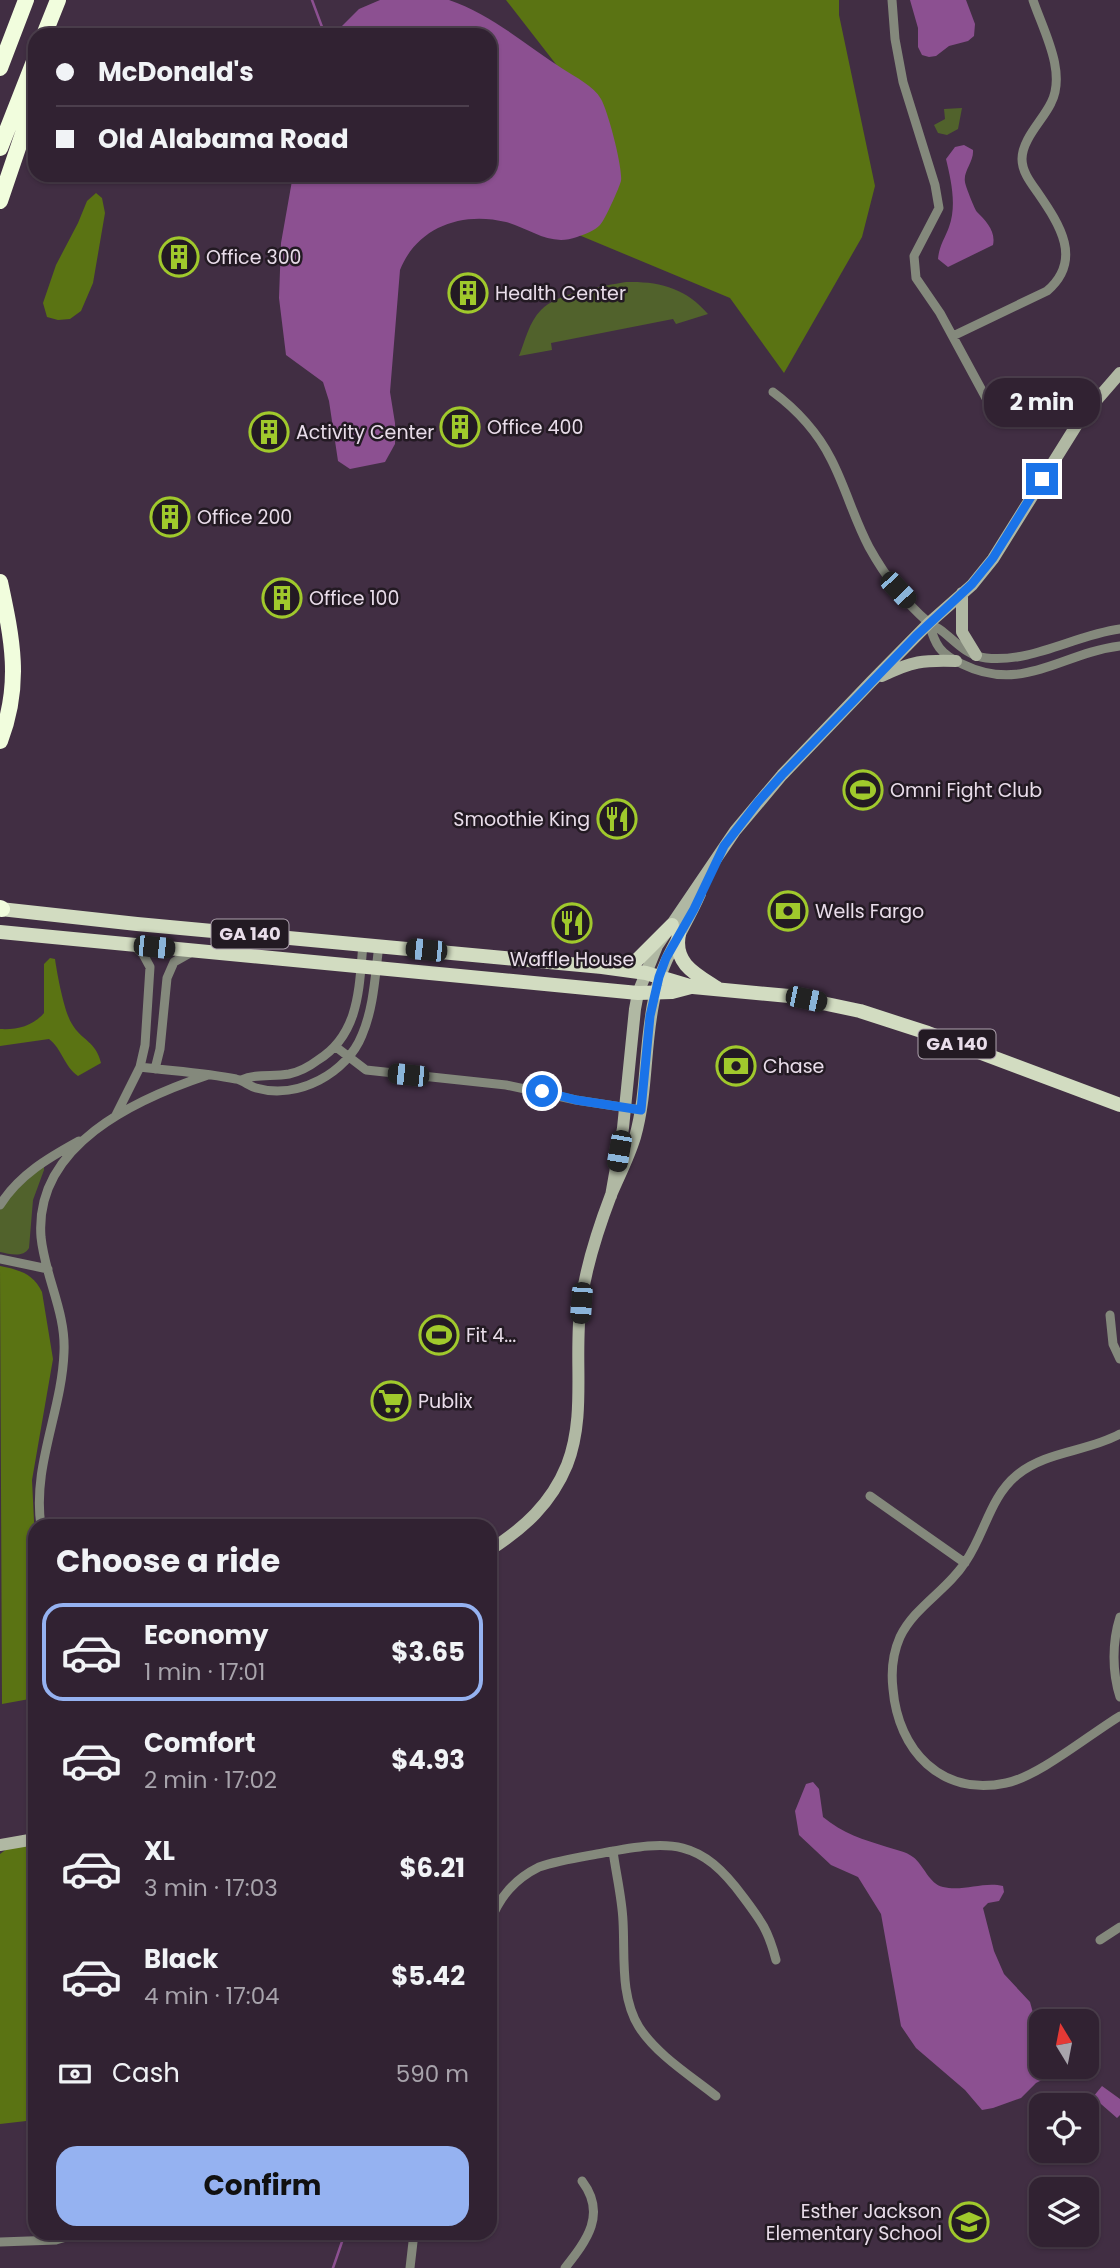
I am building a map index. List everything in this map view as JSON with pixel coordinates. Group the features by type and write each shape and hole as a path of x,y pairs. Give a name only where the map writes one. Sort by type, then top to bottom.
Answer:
{"highway":[{"path":"0,68 26,0"},
{"path":"47,28 58,0"},
{"path":"58,28 68,0"},
{"path":"0,148 28,76"},
{"path":"0,201 28,119"},
{"path":"0,582 14,658 10,710 0,741"}],"main road":[{"path":"618,969 637,960 676,929 694,909 718,856 758,802 993,558 1081,418 1120,373"},
{"path":"962,593 962,632 976,655"},
{"path":"873,681 923,660 956,662"},
{"name":"GA 140","path":"1,909 618,969 653,975 693,987 806,999 881,1017 1120,1105"},
{"path":"611,1196 626,1108 638,993 666,958 676,929"},
{"path":"676,929 681,961 718,989"},
{"name":"GA 140","path":"0,932 638,993 693,987"},
{"path":"497,1545 526,1525 539,1512 556,1488 568,1462 576,1426 581,1303 588,1268 611,1196 632,1149 641,1110 650,1016 655,993 653,975"},
{"path":"0,1845 28,1840"}],"street":[{"path":"892,0 895,39 903,82 935,185 939,208 914,256 916,278 940,313 986,398 1030,389 1042,390 1053,393 1063,405 1081,418"},
{"path":"953,336 1047,291 1058,282 1067,264 1063,237 1053,215 1023,167 1023,149 1052,102 1056,82 1055,65 1034,0"},
{"path":"773,392 798,413 831,458 869,547 898,590 929,623 940,629 960,648 991,658 1020,657 1099,632 1120,629"},
{"path":"929,623 935,644 956,662 978,672 1011,677 1120,646"},
{"path":"140,1067 241,1080 256,1088 294,1088 323,1078 349,1059 368,1019 368,967 363,944"},
{"path":"116,1115 140,1067 145,1045 151,975 148,960 132,945"},
{"path":"241,1080 253,1075 289,1074 302,1069 336,1047 354,1015 368,967 379,945"},
{"path":"155,1069 160,1049 169,969 181,956 196,951"},
{"path":"336,1047 366,1070 508,1085 576,1100 641,1110"},
{"path":"0,1205 17,1183 37,1165 89,1135 116,1115 170,1088 208,1075"},
{"path":"40,1519 40,1476 64,1354 62,1315 41,1238 43,1208 47,1192 59,1168 89,1135"},
{"path":"0,1259 48,1269"},
{"path":"1110,1315 1113,1344 1120,1359"},
{"path":"1120,1434 1042,1460 1016,1475 997,1499 965,1563 947,1586 910,1620 894,1656 892,1681 897,1720 908,1743 924,1763 942,1776 963,1783 986,1786 1008,1783 1032,1773 1120,1716"},
{"path":"870,1496 965,1563"},
{"path":"1120,1617 1114,1661 1120,1697"},
{"path":"497,1907 509,1889 528,1872 551,1863 652,1844 674,1845 696,1852 715,1863 729,1878 769,1931 776,1959"},
{"path":"613,1851 623,1918 625,1987 631,2012 653,2045 716,2096"},
{"path":"1100,1940 1120,1927"},
{"path":"565,2268 588,2235 593,2218 594,2204 582,2181"},
{"path":"0,2242 56,2240"},
{"path":"410,2268 413,2240"}],"green space":[{"path":"506,0 839,0 839,15 875,186 862,237 784,373 730,298 574,233 593,112"},
{"path":"962,108 958,129 947,135 938,133 934,125 945,119 944,109"},
{"path":"96,193 102,198 105,213 93,283 81,311 70,319 47,317 43,303 56,265 87,201"},
{"path":"626,282 650,283 671,288 691,298 708,314 676,324 673,319 551,343 552,350 519,356 533,320 548,304 581,291"},
{"path":"50,958 55,959 69,1018 76,1030 96,1050 101,1063 78,1076 49,1039 0,1046 0,1029 24,1026 44,1013 44,964"},
{"path":"42,1166 44,1170 33,1200 29,1248 20,1254 0,1252 0,1210 7,1199"},
{"path":"0,1266 25,1273 42,1292 53,1359 32,1480 34,1519 28,1519 28,1699 2,1704"},
{"path":"28,1833 28,2121 0,2124 0,1854"}],"shaded area":[{"path":"380,0 449,0 494,22 598,94 607,115 621,181 600,225 577,237 558,240 506,222 473,219 443,226 418,243 400,270 390,392 395,444 385,462 350,469 338,461 329,401 323,382 286,355 279,298 281,243 292,182 497,182 497,28 340,28 359,9"},
{"path":"910,0 966,0 975,24 974,36 968,41 949,46 936,56 922,55 918,47 918,28"},
{"path":"964,145 973,150 965,184 976,210 992,231 994,240 993,245 948,267 938,259 953,210 946,159 955,147"},
{"path":"813,1782 819,1789 823,1817 870,1842 910,1855 938,1885 951,1888 1003,1886 1004,1892 999,1901 988,1903 983,1908 994,1951 1004,1974 1030,2002 1032,2009 1029,2009 1029,2079 1044,2079 1021,2098 982,2110 965,2090 916,2048 901,2026 881,1914 858,1877 831,1865 799,1835 795,1811 806,1784"},
{"path":"1102,2086 1120,2099 1120,2115 1117,2118 1099,2102 1099,2093 1096,2093"}],"waterway":[{"path":"312,0 322,28"},
{"path":"333,2268 343,2240"}],"place":[{"name":"Office 300","path":"179,257"},
{"name":"Health Center","path":"468,293"},
{"name":"Office 400","path":"460,427"},
{"name":"Activity Center","path":"269,432"},
{"name":"Office 200","path":"170,517"},
{"name":"Office 100","path":"282,598"},
{"name":"Omni Fight Club","path":"863,790"},
{"name":"Smoothie King","path":"617,819"},
{"name":"Wells Fargo","path":"788,911"},
{"name":"Waffle House","path":"572,923"},
{"name":"Chase","path":"736,1066"},
{"name":"Fit 4...","path":"439,1335"},
{"name":"Publix","path":"391,1401"},
{"name":"Esther Jackson Elementary School","path":"969,2222"}],"route":[{"path":"542,1091 576,1100 641,1110 650,1016 659,977 666,958 694,909 724,846 782,775 916,636 972,584 993,558 1042,479"}]}
